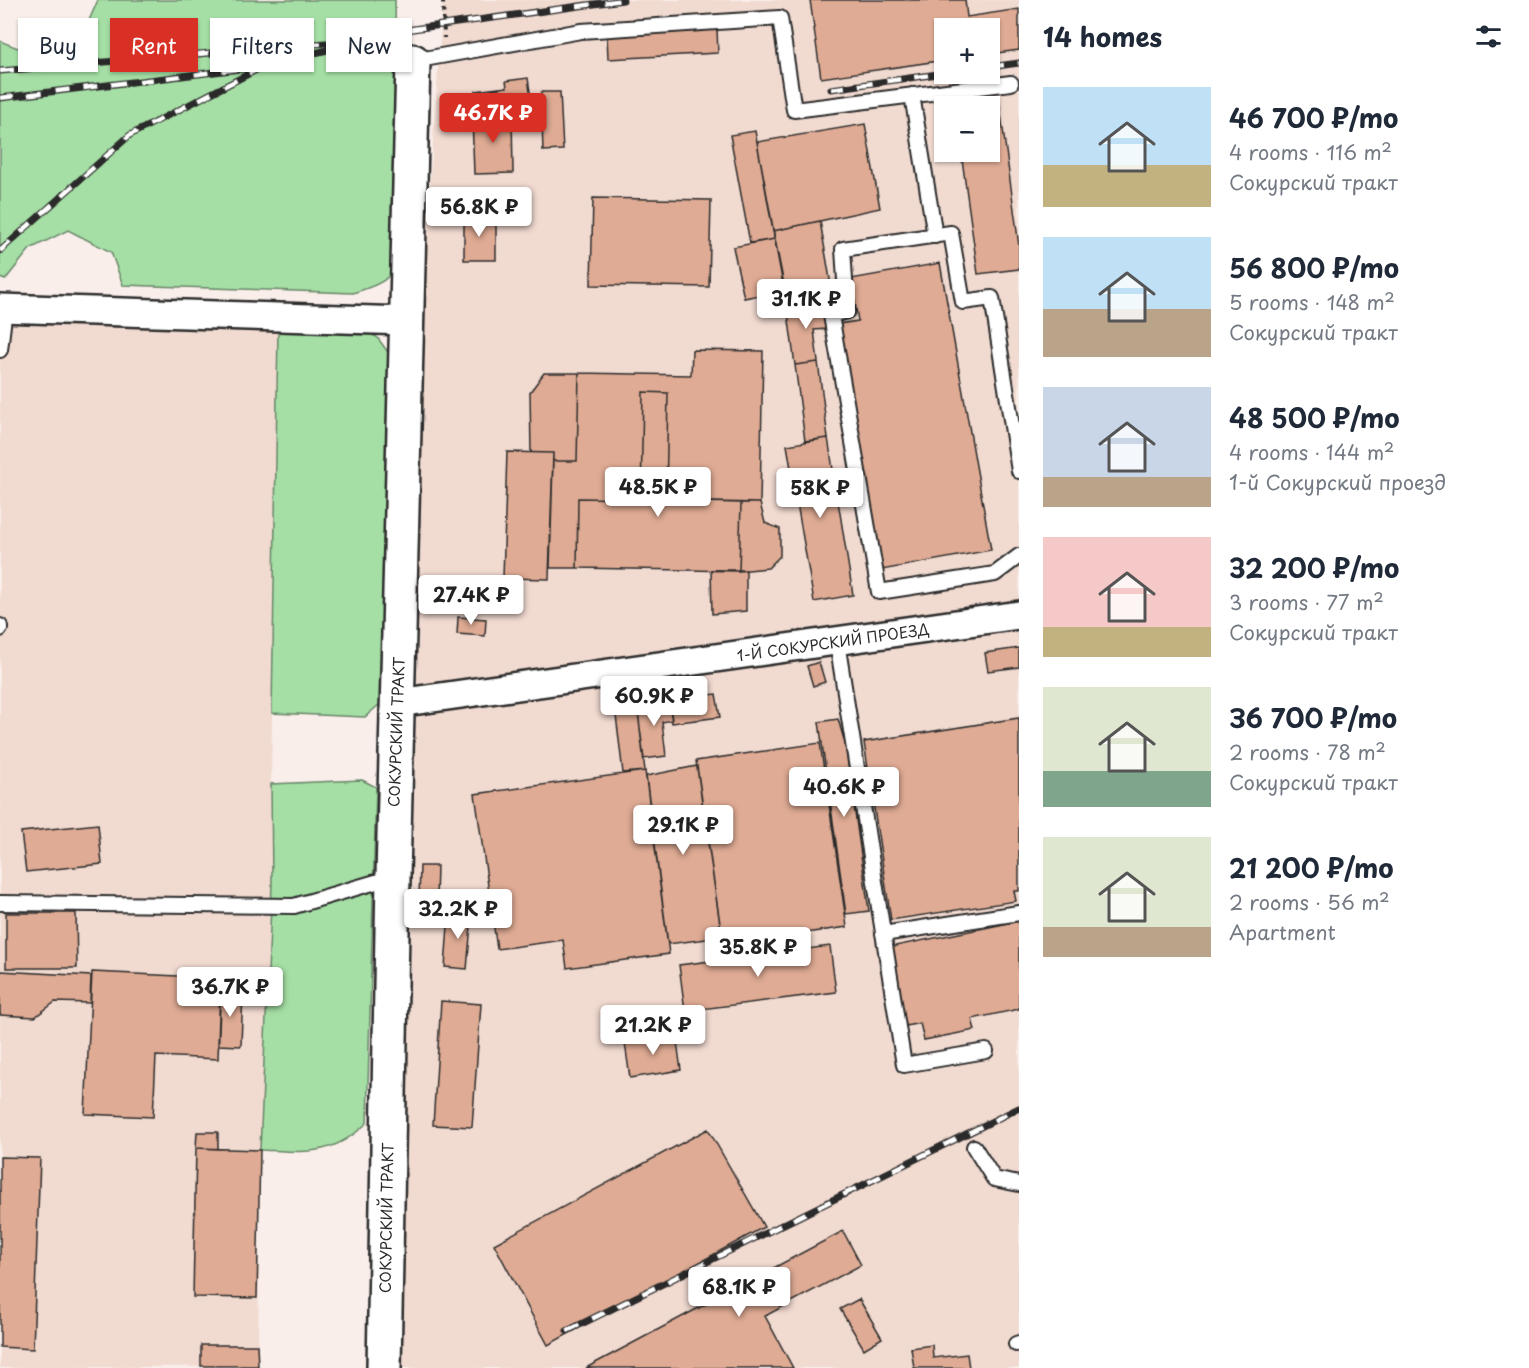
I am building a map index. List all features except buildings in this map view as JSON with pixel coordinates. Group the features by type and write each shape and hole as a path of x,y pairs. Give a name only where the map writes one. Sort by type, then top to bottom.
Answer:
{"street":[{"name":"СОКУРСКИЙ ТРАКТ","path":"384,1368 407,321 429,58"},
{"path":"2,308 407,321"},
{"name":"1-Й СОКУРСКИЙ ПРОЕЗД","path":"398,703 1019,615"}],"lane":[{"path":"429,58 580,31 780,18 794,110 1011,83"},
{"path":"912,95 935,236"},
{"path":"1019,471 992,298 963,302 951,233 843,249 847,311 831,315 879,592 995,574 1019,556"},
{"path":"0,351 2,308"},
{"path":"837,642 904,1065 986,1051"},
{"path":"0,903 294,906 393,877"},
{"path":"883,934 1019,913"},
{"path":"974,1147 994,1179 1019,1184"}],"path":[{"path":"429,58 443,0"}],"shaded area":[{"path":"443,0 1019,0 1019,1368 401,1368 418,637 420,323"},
{"path":"0,323 278,329 271,784 272,884 260,1150 258,1366 0,1368"}],"green space":[{"path":"98,0 395,0 395,18 326,18 326,72 396,72 399,256 388,277 376,285 353,293 123,285 111,252 68,230 30,249 5,280 0,278 0,41 18,48 18,72 98,72 98,18 90,18"},
{"path":"278,329 357,329 377,337 390,355 380,704 365,717 272,713"},
{"path":"362,780 376,787 367,1123 342,1142 330,1147 305,1151 260,1150 272,884 271,784"}],"railway":[{"path":"0,251 130,135 266,65 413,29 623,0"},
{"path":"0,71 326,43"},
{"path":"1000,66 1019,63"},
{"path":"0,98 215,72"},
{"path":"831,89 934,75"},
{"path":"567,1331 1019,1108"}]}
